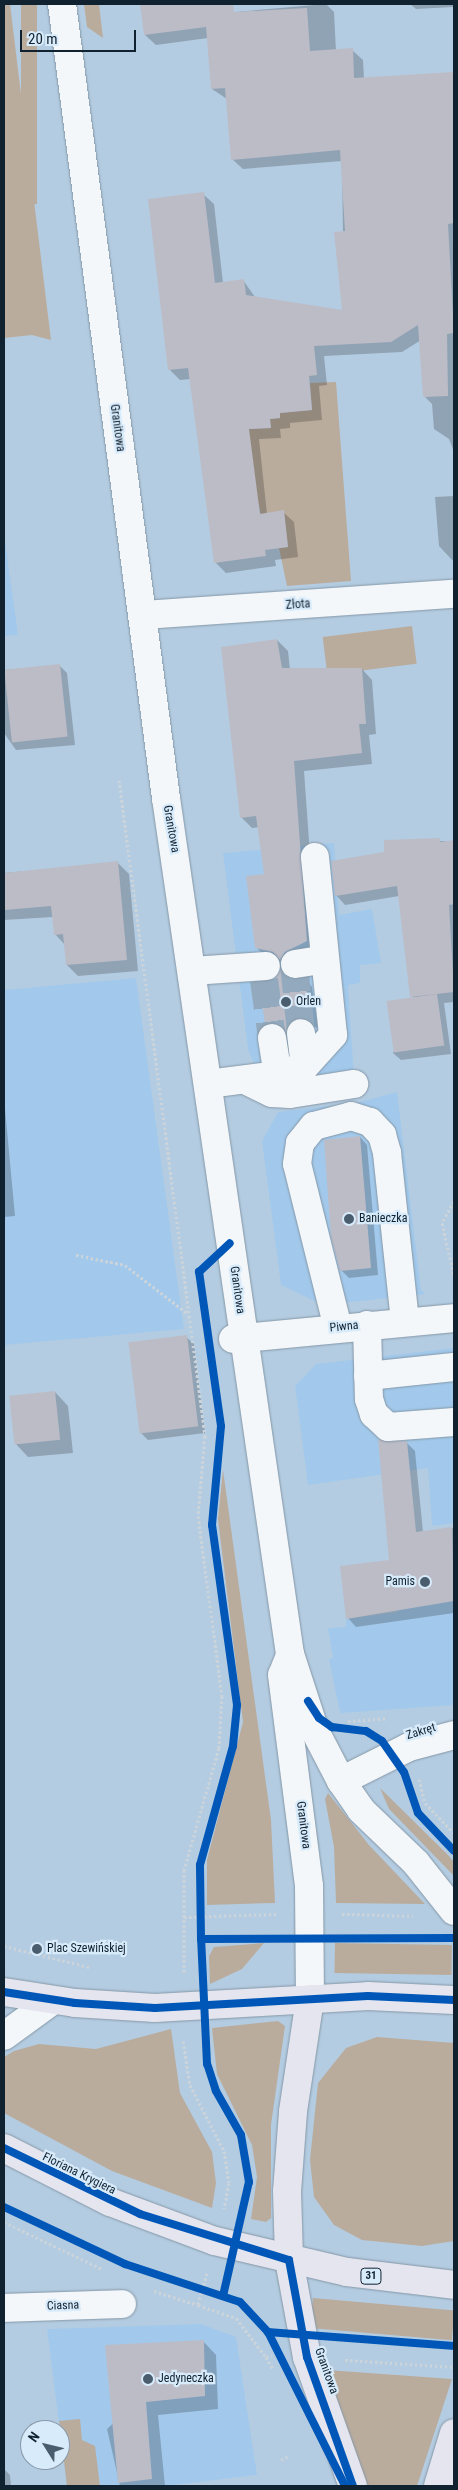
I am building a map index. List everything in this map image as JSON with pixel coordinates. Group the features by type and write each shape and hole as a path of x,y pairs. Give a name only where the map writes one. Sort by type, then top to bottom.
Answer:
{"main road":[{"path":"4,1992 52,2000 183,2008 310,1999 454,2000"},
{"name":"Granitowa","path":"310,1999 293,2112 287,2191 293,2352 354,2486"},
{"name":"Floriana Krygiera","path":"4,2148 110,2202 216,2241 289,2260"},
{"name":"31","path":"289,2260 454,2285"},
{"path":"438,2486 454,2432"}],"street":[{"name":"Granitowa","path":"62,4 143,615 208,1084 238,1338 290,1654 308,1701 315,1731 341,1781 361,1810 416,1863 454,1911"},
{"name":"Złota","path":"143,615 454,594"},
{"path":"208,1084 278,1075 305,1066 334,1034 315,858"},
{"path":"295,964 325,959"},
{"path":"192,971 264,971"},
{"path":"301,1033 305,1066"},
{"path":"272,1038 278,1075"},
{"path":"244,1078 262,1090 290,1094 354,1084"},
{"path":"338,1328 297,1164 300,1143 314,1126 351,1116 370,1122 382,1135 387,1152 405,1322"},
{"name":"Piwna","path":"238,1338 454,1318"},
{"path":"367,1325 368,1376 374,1414 388,1427 454,1422"},
{"path":"368,1376 454,1367"},
{"name":"Granitowa","path":"290,1654 282,1674 308,1877 310,1999"},
{"name":"Zakręt","path":"341,1781 392,1754 454,1735"},
{"path":"4,2036 52,2000"},
{"name":"Ciasna","path":"4,2308 122,2304"}],"path":[{"path":"119,780 206,1448 198,1524 223,1710 219,1748 184,1870 183,2008 190,2085 221,2142 228,2172 228,2193 198,2305"},
{"path":"454,1201 442,1223 454,1276"},
{"path":"76,1255 125,1265 188,1314"},
{"path":"308,1701 325,1723 341,1731 370,1732 392,1754"},
{"path":"200,1908 200,1924"},
{"path":"4,1946 92,1968"},
{"path":"4,2222 110,2272"},
{"path":"150,2289 241,2322 266,2357 293,2352 454,2367"},
{"path":"293,2352 268,2332 293,2352"},
{"path":"281,2460 289,2456"}],"shaded area":[{"path":"4,4 10,4 51,340 32,335 4,338"},
{"path":"21,4 37,4 37,204 21,204"},
{"path":"84,4 99,4 103,38 87,27"},
{"path":"336,382 351,581 287,586 279,548 288,547 284,514 261,517 259,505 252,506 249,429 271,428 270,419 280,418 280,413 312,410 310,383"},
{"path":"4,534 18,635 4,636"},
{"path":"412,626 417,664 327,675 323,637"},
{"path":"334,843 339,915 372,909 381,963 360,965 360,983 348,985 354,1078 264,1087 248,1049 223,853"},
{"path":"136,978 184,1329 4,1345 4,990"},
{"path":"397,1092 421,1290 426,1294 323,1305 281,1285 262,1141 278,1112 356,1103"},
{"path":"454,1348 454,1523 432,1526 428,1468 308,1485 295,1386 316,1364"},
{"path":"223,1470 271,1820 275,1903 207,1905 207,1860 243,1722 218,1519"},
{"path":"454,1554 454,1705 340,1713 329,1659 333,1658 328,1628 346,1627 346,1619 398,1612 393,1562"},
{"path":"380,1788 454,1862 454,1876 389,1809"},
{"path":"328,1793 369,1845 425,1904 336,1903 334,1847 325,1799"},
{"path":"264,1943 242,1969 210,1984 209,1956 214,1947"},
{"path":"335,1943 452,1945 451,1975 334,1973"},
{"path":"278,2021 285,2026 271,2125 271,2218 266,2222 251,2219 257,2177 252,2145 217,2074 212,2028"},
{"path":"171,2029 180,2093 212,2152 216,2183 212,2208 112,2171 4,2113 4,2057 14,2051 39,2044 96,2049"},
{"path":"377,2037 454,2043 454,2241 422,2246 362,2240 334,2225 314,2197 310,2160 318,2083 346,2048"},
{"path":"313,2298 454,2310 452,2340 310,2328"},
{"name":"Jedyneczka","path":"201,2324 236,2337 257,2475 166,2486 67,2486 65,2470 70,2470 70,2420 59,2420 47,2329"},
{"path":"327,2370 452,2379 417,2486 366,2486"},
{"path":"80,2419 82,2440 95,2446 100,2486 67,2486 65,2470 70,2470 70,2420"}],"building":[{"path":"140,4 233,4 234,12 307,8 310,51 353,48 354,78 454,72 454,223 448,224 454,333 447,334 448,396 423,397 418,325 391,342 314,346 317,375 309,376 312,410 280,413 280,418 270,419 271,428 249,429 260,514 284,510 288,547 265,550 266,556 214,563 188,368 168,370 148,199 204,192 215,283 244,279 246,295 342,310 334,232 345,231 340,150 231,160 225,88 211,89 206,27 144,35"},
{"path":"277,639 282,668 362,668 366,724 359,724 362,753 294,761 307,941 285,952 280,960 273,952 255,948 246,876 264,874 256,816 240,818 221,647"},
{"path":"60,664 68,737 12,742 4,670"},
{"path":"440,838 440,842 454,840 454,904 449,905 454,992 410,997 397,886 335,896 331,861 384,852 384,840"},
{"path":"118,861 127,960 66,965 63,934 54,935 51,906 4,910 4,873"},
{"path":"281,969 290,979 305,978 311,1022 299,1018 286,1032 277,1023 265,1024 259,982 274,979"},
{"path":"437,994 444,1045 394,1053 386,1001"},
{"name":"Banieczka","path":"360,1136 371,1268 340,1271 331,1238 324,1140"},
{"path":"187,1335 198,1426 140,1434 128,1342"},
{"path":"55,1391 60,1440 14,1445 9,1396"},
{"path":"378,1439 407,1441 416,1532 452,1527 454,1601 346,1619 340,1566 389,1560"},
{"path":"204,2340 205,2396 146,2402 152,2479 118,2483 105,2345"}],"tunnel":[{"path":"294,964 301,1033"},
{"path":"264,980 272,1038"}],"cycle path":[{"path":"201,1939 200,1865 233,1746 237,1705 212,1525 221,1426 199,1272 230,1243"},
{"path":"308,1701 319,1718 332,1727 366,1731 382,1741 404,1772 418,1813 454,1851"},
{"path":"223,2296 249,2182 241,2135 216,2091 207,2064 201,1939 454,1938"},
{"path":"4,1992 75,2003 155,2008 368,1996 454,2000"},
{"path":"4,2148 140,2214 289,2260 307,2357 353,2486"},
{"path":"4,2207 125,2264 240,2302 268,2332 454,2346"},
{"path":"268,2332 345,2486"}],"place":[{"name":"Orlen","path":"286,1002"},
{"name":"Banieczka","path":"349,1219"},
{"name":"Pamis","path":"425,1582"},
{"name":"Plac Szewińskiej","path":"37,1949"},
{"name":"Jedyneczka","path":"148,2379"}]}
